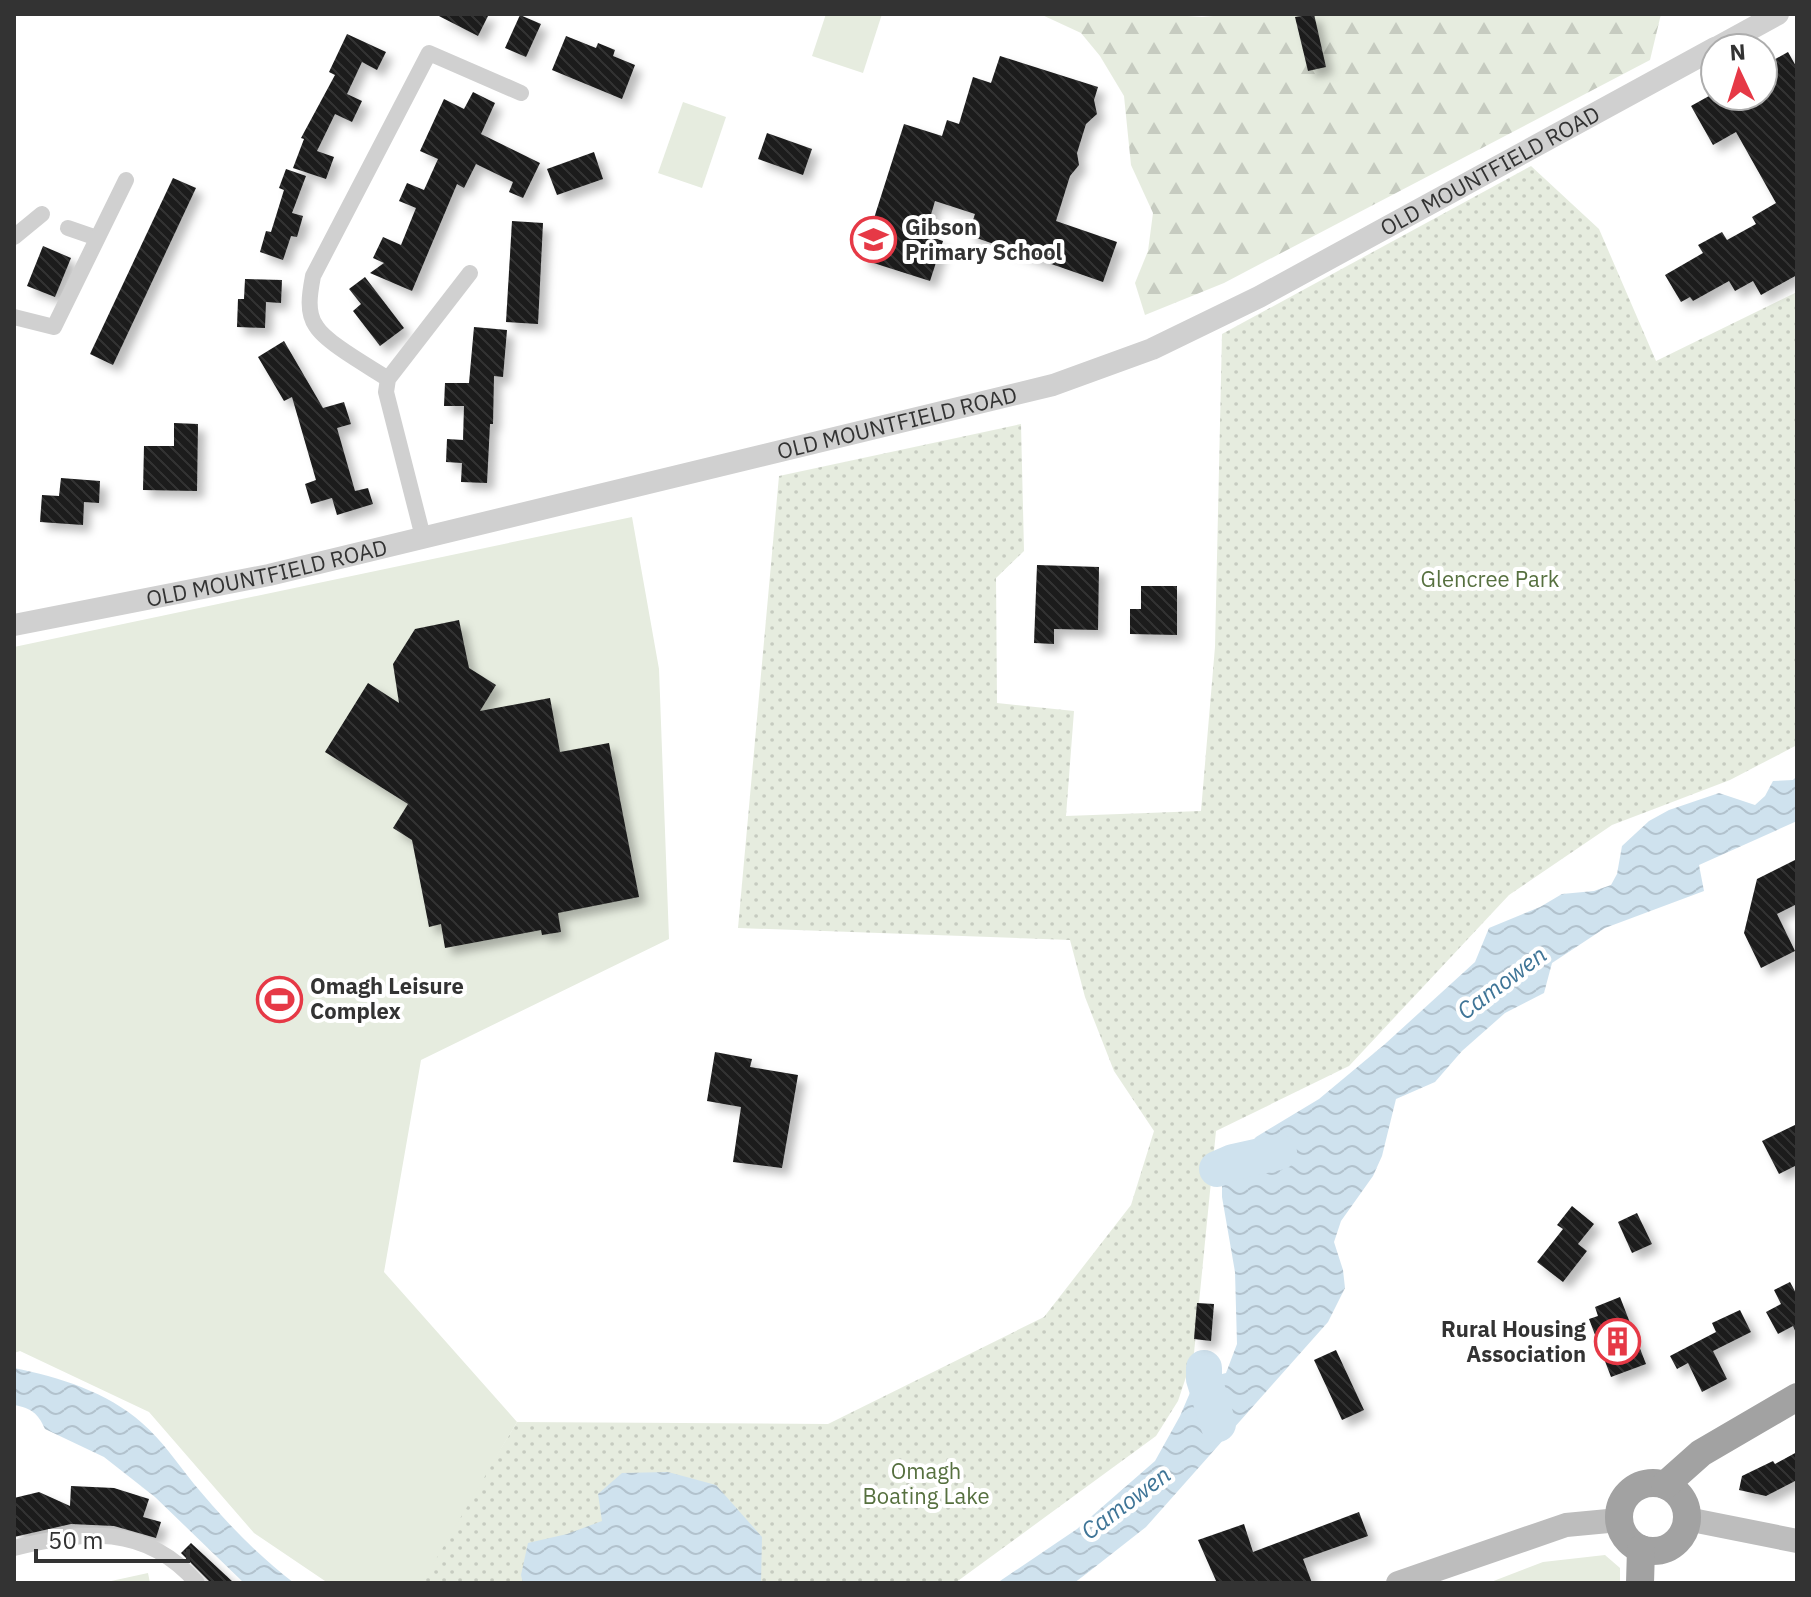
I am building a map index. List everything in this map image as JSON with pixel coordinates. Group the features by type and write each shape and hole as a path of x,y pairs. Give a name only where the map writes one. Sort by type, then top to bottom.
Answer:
{"highway":[{"path":"1665,1485 1701,1453 1797,1397"},
{"path":"1651,1483 1665,1485 1682,1498 1687,1519 1678,1539 1668,1548 1655,1551 1641,1549 1631,1543 1622,1531 1620,1507 1634,1488 1651,1483"},
{"path":"1640,1583 1641,1549"}],"main road":[{"path":"1687,1519 1797,1541"},
{"path":"1398,1583 1566,1525 1619,1520"}],"street":[{"name":"OLD MOUNTFIELD ROAD","path":"1745,32 1778,14"},
{"path":"388,379 327,337 315,325 309,295 313,276 429,53 521,93"},
{"name":"OLD MOUNTFIELD ROAD","path":"14,625 269,575 1045,387 1152,349 1259,297 1699,57"},
{"path":"14,317 54,327 126,180"},
{"path":"14,237 42,214"},
{"path":"68,228 97,238"},
{"path":"423,537 386,392 388,379 470,273"},
{"path":"14,1548 99,1533 150,1545 197,1583"}],"green space":[{"path":"826,14 882,14 863,73 812,56"},
{"path":"1040,14 1202,17 1236,14 1661,14 1650,60 1224,283 1145,315 1135,283 1148,251 1153,213 1131,165 1124,96 1100,56 1081,33"},
{"path":"683,102 726,117 702,188 658,173"},
{"name":"Glencree Park","path":"1531,166 1599,229 1656,361 1797,292 1797,745 1730,780 1612,825 1509,895 1349,1066 1216,1131 1194,1353 1178,1401 1156,1436 955,1583 418,1583 517,1422 828,1424 1044,1317 1131,1205 1154,1131 1114,1071 1085,997 1070,940 738,928 779,476 1021,424 1024,551 996,578 997,703 1074,711 1066,816 1201,811 1215,647 1222,334"},
{"name":"Omagh Leisure Complex","path":"632,517 659,669 669,939 421,1060 384,1272 517,1422 422,1583 328,1583 254,1533 149,1412 20,1351 14,1353 14,647"},
{"path":"1605,1555 1620,1568 1620,1583 1491,1582 1543,1562"},
{"path":"148,1573 150,1583 102,1583"}],"water":[{"name":"Camowen","path":"1797,776 1797,821 1699,865 1704,891 1605,928 1552,963 1544,993 1505,1013 1462,1051 1435,1082 1396,1099 1382,1156 1373,1176 1341,1221 1334,1242 1345,1288 1328,1322 1146,1527 1074,1583 997,1583 1077,1529 1155,1461 1195,1381 1226,1373 1237,1344 1235,1272 1222,1197 1222,1174 1256,1137 1319,1099 1385,1044 1475,962 1489,928 1540,907 1562,894 1594,891 1611,885 1617,874 1622,846 1649,821 1669,810 1719,793 1755,805 1765,796 1773,781 1793,780"},
{"path":"14,1368 82,1387 128,1412 156,1437 241,1536 294,1583 244,1583 155,1497 104,1457 45,1429 33,1412 14,1405"},
{"path":"668,1472 716,1485 762,1537 761,1583 523,1583 521,1575 528,1543 567,1534 602,1521 598,1494 622,1473"}],"building":[{"path":"435,14 489,14 478,36"},
{"path":"1314,14 1326,67 1308,71 1295,17"},
{"path":"520,15 541,24 526,57 505,48"},
{"path":"347,34 386,52 377,70 362,62 347,94 362,101 352,122 335,114 317,151 334,157 326,179 293,168 304,139 301,138 335,75 329,72"},
{"path":"566,36 596,48 598,43 615,50 613,56 635,65 622,99 552,70"},
{"path":"1788,52 1797,68 1797,275 1761,295 1753,281 1735,291 1729,281 1693,301 1690,297 1681,302 1665,275 1703,253 1698,245 1722,232 1727,240 1756,224 1752,217 1776,203 1736,132 1713,145 1691,106 1699,102 1699,112 1779,112 1779,57"},
{"path":"1000,56 1098,87 1094,100 1097,114 1086,124 1077,153 1079,165 1070,176 1056,221 1117,242 1103,282 968,235 975,214 935,201 925,235 943,241 930,281 861,259 904,124 942,136 947,120 959,124 973,77 991,83"},
{"path":"473,92 495,103 481,134 540,163 523,198 509,192 513,182 476,164 464,188 457,184 412,291 370,273 384,263 373,258 383,237 401,245 416,208 399,201 407,183 424,190 438,159 420,151 444,99 464,109"},
{"path":"767,133 812,149 803,175 758,159"},
{"path":"594,152 603,179 557,195 547,169"},
{"path":"286,169 306,176 292,213 303,216 297,237 291,236 283,260 260,252 266,231 271,232 284,190 279,188"},
{"path":"173,178 196,188 113,365 90,354"},
{"path":"512,221 543,223 538,324 506,322"},
{"path":"43,246 71,258 55,297 27,286"},
{"path":"365,277 404,328 380,346 353,311 361,304 349,289"},
{"path":"245,279 282,280 281,303 266,302 265,328 237,327 238,299 244,299"},
{"path":"474,327 507,330 503,377 494,376 487,483 461,482 462,463 446,462 447,439 463,440 464,406 444,406 445,383 469,383"},
{"path":"284,341 323,408 344,402 351,424 337,428 355,491 368,488 373,504 337,515 332,498 311,504 305,484 316,480 292,397 284,401 258,357"},
{"path":"174,423 198,424 197,491 143,490 144,446 174,446"},
{"path":"61,478 100,481 99,503 84,502 83,525 40,522 42,495 59,496"},
{"path":"1037,565 1099,567 1098,630 1054,629 1054,644 1034,643"},
{"path":"1141,586 1177,586 1177,635 1130,634 1130,609 1141,609"},
{"name":"Omagh Leisure Complex","path":"459,620 469,668 496,685 480,711 550,698 560,752 609,743 639,897 558,913 561,932 542,935 541,930 445,948 441,924 429,927 412,840 393,828 408,804 325,752 368,683 399,703 393,664 415,629"},
{"path":"1797,859 1797,904 1777,914 1795,951 1761,968 1744,933 1757,879"},
{"path":"715,1052 752,1059 750,1067 798,1075 782,1168 733,1162 741,1107 707,1101"},
{"path":"1797,1124 1797,1165 1779,1174 1762,1141"},
{"path":"1572,1206 1594,1224 1578,1244 1587,1251 1563,1282 1537,1262 1563,1229 1557,1225"},
{"path":"1637,1213 1652,1244 1632,1253 1618,1222"},
{"path":"1790,1282 1797,1295 1797,1335 1793,1326 1778,1334 1766,1312 1781,1304 1774,1290"},
{"name":"Rural Housing Association","path":"1620,1297 1646,1364 1611,1377 1589,1319 1598,1316 1595,1307"},
{"path":"1197,1303 1214,1304 1211,1341 1194,1339"},
{"path":"1740,1310 1751,1332 1713,1351 1727,1379 1702,1392 1688,1363 1677,1369 1670,1356 1716,1332 1712,1323"},
{"path":"1336,1350 1364,1410 1342,1420 1314,1360"},
{"path":"1797,1452 1797,1480 1766,1496 1739,1490 1742,1476"},
{"path":"71,1486 114,1488 149,1499 143,1517 161,1522 156,1538 114,1526 71,1524 14,1537 14,1498 39,1492 70,1506"},
{"path":"1359,1512 1368,1536 1303,1559 1312,1583 1217,1583 1198,1540 1244,1524 1253,1552"},
{"path":"191,1543 234,1583 211,1583 181,1553"}],"waterway":[{"path":"1217,1169 1233,1162 1279,1152"},
{"path":"1204,1368 1204,1379 1218,1424"}],"place":[{"name":"Gibson Primary School","path":"874,240"},
{"name":"Omagh Leisure Complex","path":"279,999"},
{"name":"Rural Housing Association","path":"1617,1342"}],"park label":[{"name":"Omagh Boating Lake","path":"926,1484"}]}
